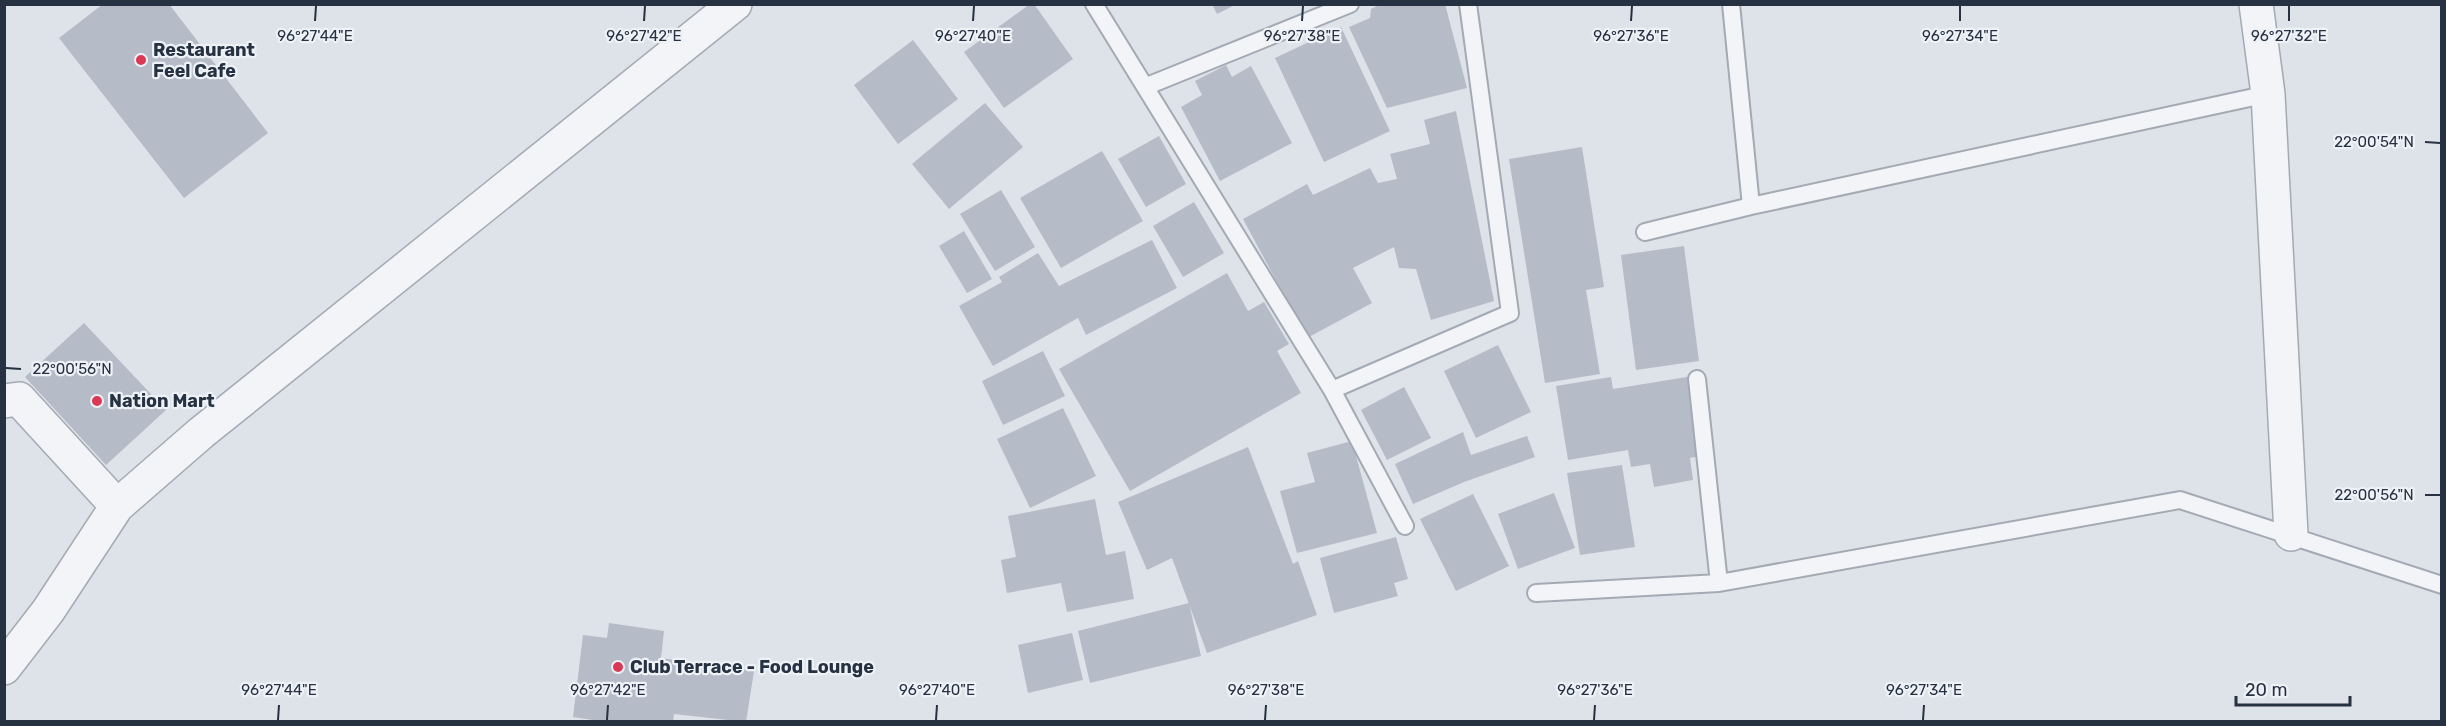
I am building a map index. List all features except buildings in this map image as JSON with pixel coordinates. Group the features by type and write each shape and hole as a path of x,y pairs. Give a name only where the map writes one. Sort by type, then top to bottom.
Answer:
{"street":[{"path":"5,667 48,611 117,506 201,434 735,4"},
{"path":"2256,4 2268,94 2291,534"},
{"path":"4,401 19,399 117,506"}],"lane":[{"path":"1094,4 1147,86 1332,390 1405,526"},
{"path":"1147,86 1350,4"},
{"path":"1332,390 1510,313 1468,4"},
{"path":"1731,4 1751,206"},
{"path":"1645,232 1751,206 2268,94"},
{"path":"1697,379 1719,583"},
{"path":"1536,593 1719,583 2181,500 2442,585"}],"place":[{"name":"Restaurant Feel Cafe","path":"141,60"},
{"name":"Nation Mart","path":"97,401"},
{"name":"Club Terrace - Food Lounge","path":"618,667"}]}
